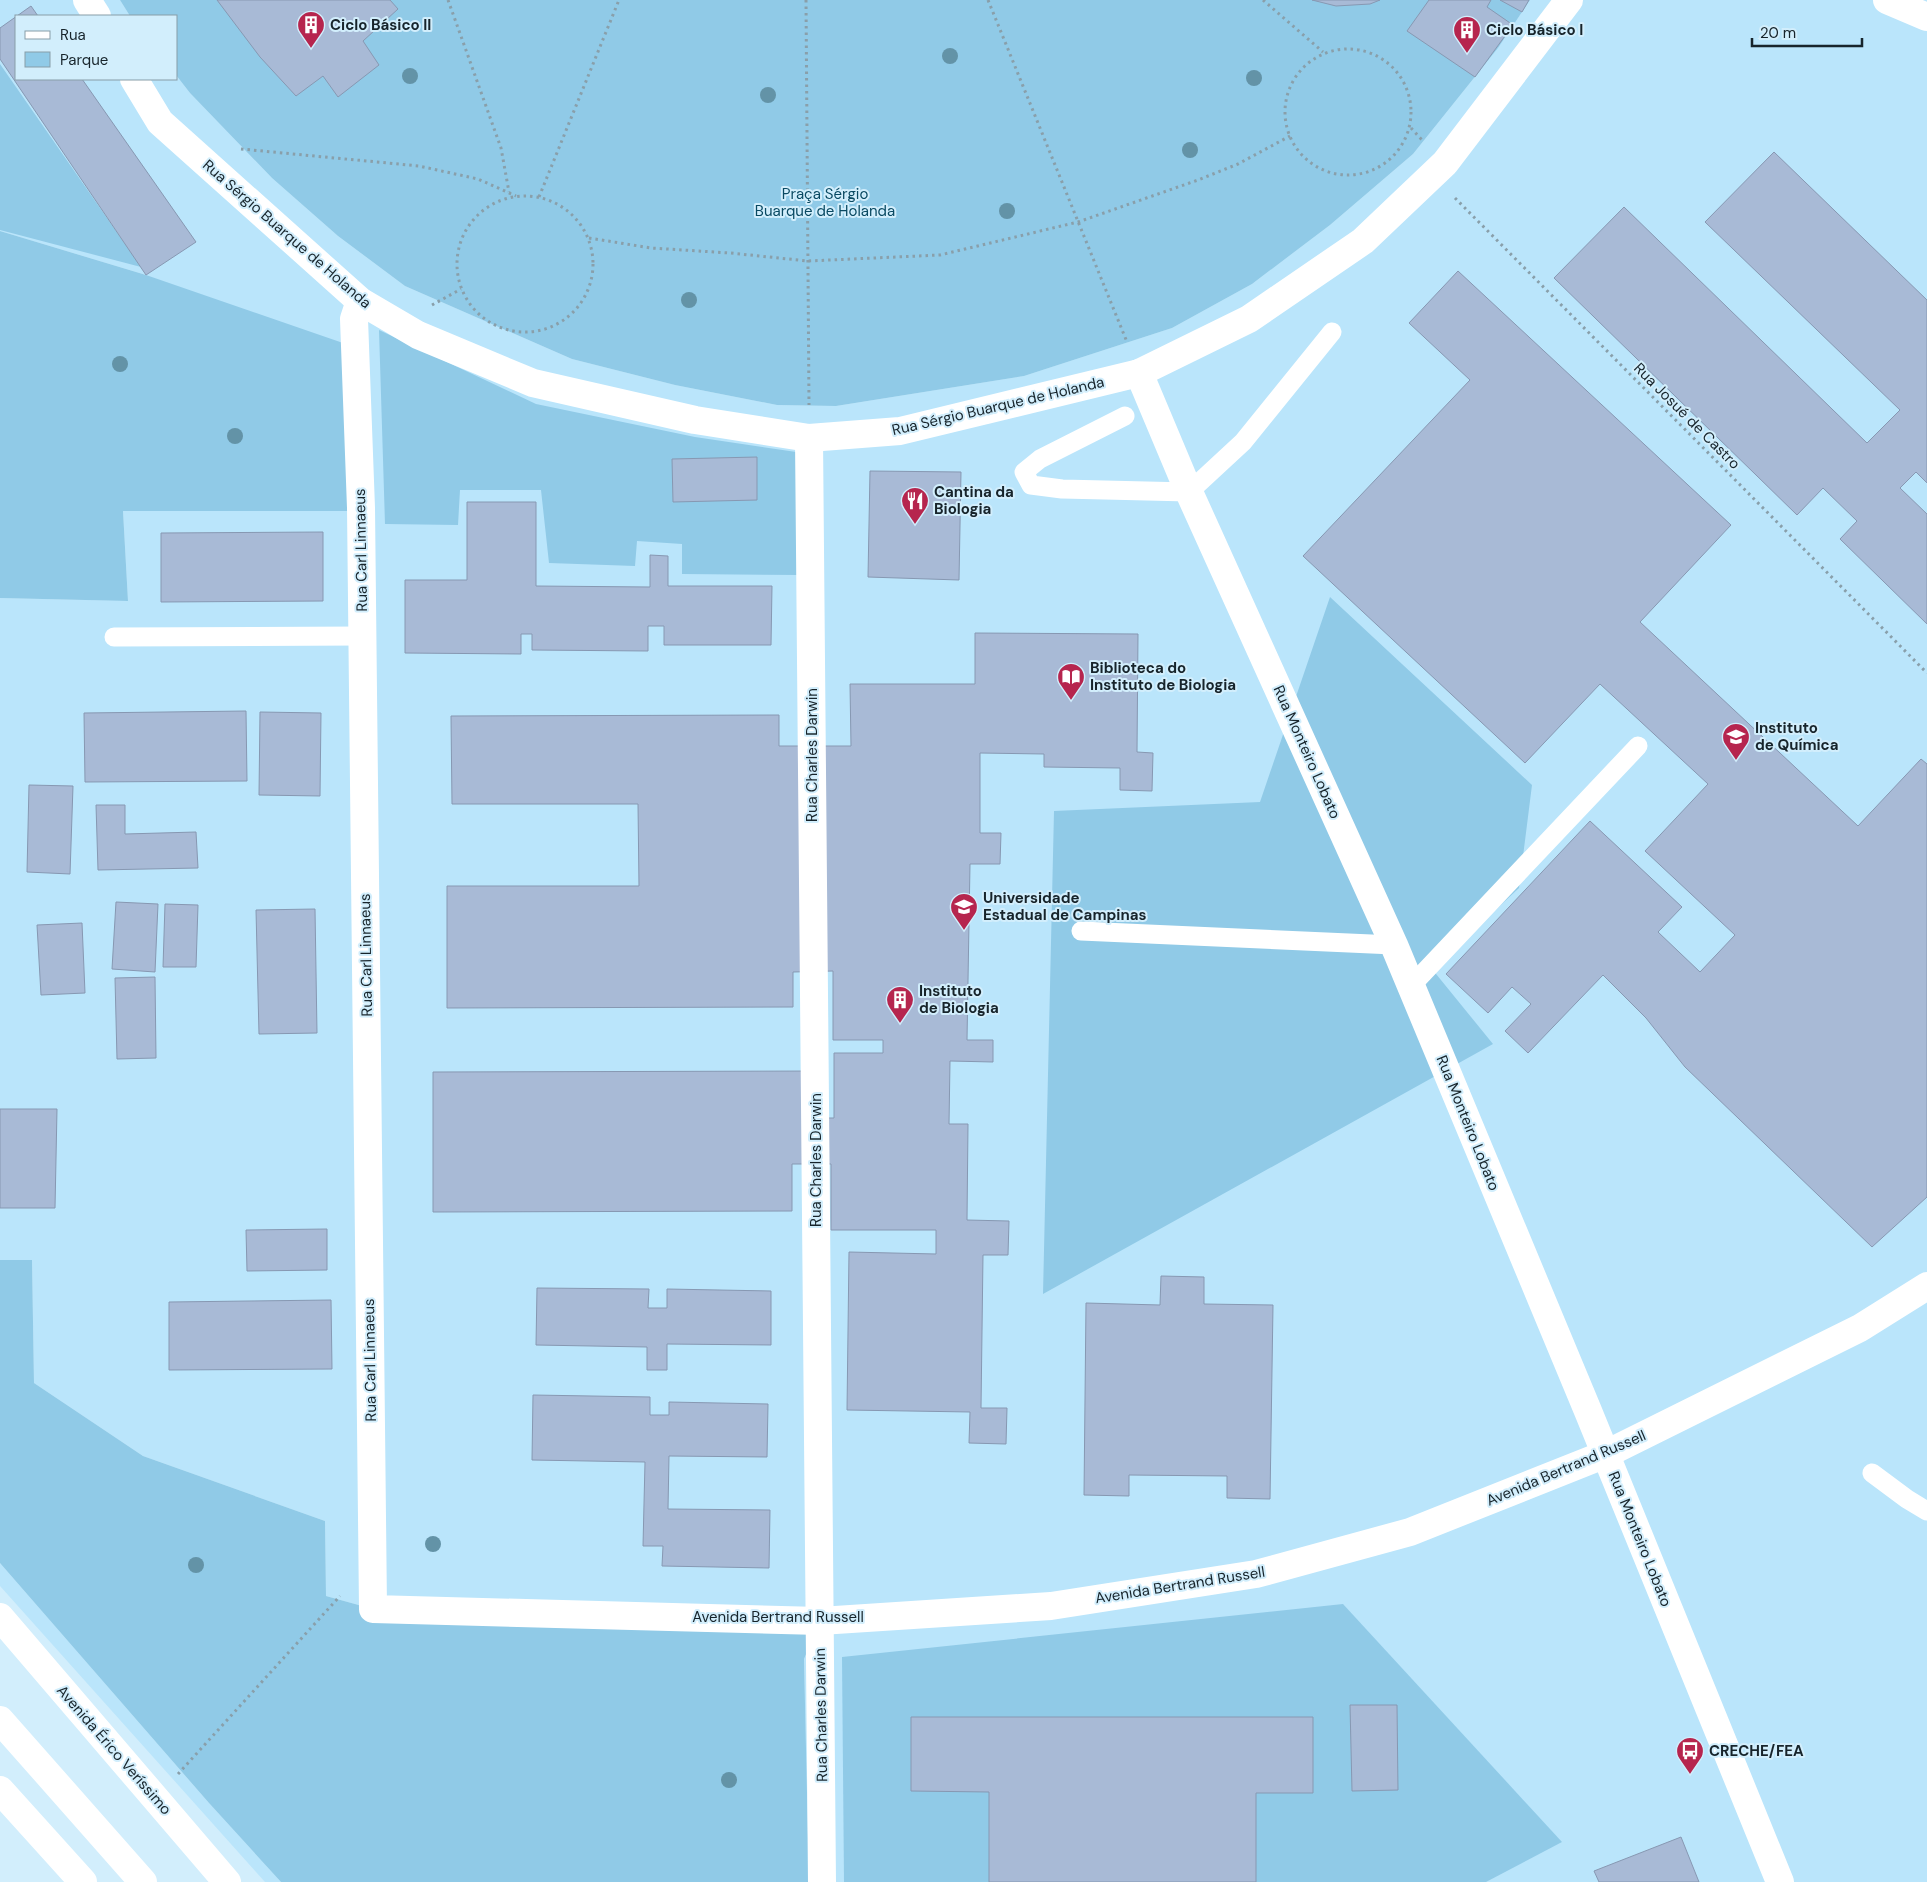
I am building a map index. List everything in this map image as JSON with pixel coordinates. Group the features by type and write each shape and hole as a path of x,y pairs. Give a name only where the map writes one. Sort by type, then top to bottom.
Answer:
{"street":[{"path":"87,0 96,15"},
{"path":"1139,373 1249,319 1363,240 1445,163 1569,0"},
{"path":"1887,0 1927,17"},
{"name":"Rua Sérgio Buarque de Holanda","path":"135,80 160,122 360,301 418,335 533,383 695,420 809,438 900,431 1139,373"},
{"name":"Rua Carl Linnaeus","path":"360,301 354,319 361,508 373,1609"},
{"name":"Rua Monteiro Lobato","path":"1139,373 1189,492 1394,945 1606,1454 1780,1882"},
{"name":"Rua Charles Darwin","path":"809,438 822,1882"},
{"name":"Avenida Bertrand Russell","path":"373,1609 820,1621 1051,1606 1256,1574 1410,1532 1606,1454 1860,1328 1927,1286"},
{"name":"Avenida Érico Veríssimo","path":"0,1618 227,1882"},
{"path":"0,1720 143,1882"},
{"path":"0,1790 84,1882"}],"lane":[{"path":"1125,416 1040,459 1024,472 1030,485 1062,489 1189,492 1243,442 1332,332"},
{"path":"114,638 362,636"},
{"path":"1411,986 1638,746"},
{"path":"1081,932 1394,945"},
{"path":"1872,1473 1907,1500 1927,1511"}],"path":[{"path":"448,0 501,148 509,193"},
{"path":"539,197 619,0"},
{"path":"806,0 809,438"},
{"path":"988,0 1127,343 1119,346"},
{"path":"1264,0 1323,52"},
{"path":"1350,49 1364,50 1382,57 1397,71 1408,88 1412,108 1410,128 1402,146 1388,161 1371,172 1349,175 1327,172 1308,161 1294,145 1290,136 1285,125 1284,103 1291,82 1305,65 1323,52 1350,49"},
{"path":"589,238 651,248 730,253 808,261 940,254 1078,222 1206,177 1238,164 1290,136"},
{"path":"232,148 419,166 478,179 516,196"},
{"name":"Rua Josué de Castro","path":"1431,176 1451,193 1927,673"},
{"path":"516,196 539,197 569,211 581,223 589,238 594,258 593,280 585,299 571,315 553,326 532,332 511,331 491,323 473,309 461,289 457,268 458,248 466,229 479,213 496,202 516,196"},
{"path":"156,1799 372,1560"}],"shaded area":[{"name":"Universidade Estadual de Campinas","path":"0,0 120,0 129,15 15,15 15,80 178,80 178,78 190,93 272,178 338,236 405,286 572,359 675,385 777,405 836,406 1024,376 1172,328 1252,284 1330,225 1413,154 1498,48 1530,0 1927,0 1927,1882 809,1882 804,1659 820,1621 373,1609 326,1596 325,1521 143,1456 34,1383 32,1260 0,1260 0,598 128,601 123,511 348,511 146,275 0,231"},
{"path":"0,1563 209,1803 281,1882 265,1882 0,1586"}],"green space":[{"name":"Praça Sérgio Buarque de Holanda","path":"120,0 1530,0 1498,48 1413,154 1330,225 1252,284 1172,328 1024,376 836,406 777,405 675,385 572,359 405,286 338,236 272,178 190,93 178,78 178,15 129,15"},
{"path":"0,64 141,267 0,230"},
{"path":"0,231 146,275 343,343 348,511 123,511 128,601 0,598"},
{"path":"379,330 536,404 695,437 803,453 801,575 682,574 682,544 637,541 635,566 549,563 541,490 460,490 458,525 385,524"},
{"path":"1330,597 1532,785 1519,888 1432,969 1493,1044 1043,1294 1054,811 1260,802"},
{"path":"0,1260 32,1260 34,1383 143,1456 325,1521 326,1596 373,1609 820,1621 804,1659 809,1882 281,1882 209,1803 0,1563"},
{"path":"1343,1604 1562,1842 1486,1882 844,1882 842,1657"}],"building":[{"name":"Ciclo Básico II","path":"217,0 390,0 398,9 363,41 379,65 338,97 323,76 296,96 260,57"},
{"path":"1312,0 1380,0 1370,4 1336,6"},
{"name":"Ciclo Básico I","path":"1429,0 1491,0 1487,7 1513,25 1475,77 1407,31"},
{"name":"Ciclo Básico I","path":"1500,0 1529,0 1522,12"},
{"path":"31,6 37,15 18,15"},
{"path":"15,18 15,80 83,80 196,242 146,275 0,59 0,28"},
{"path":"1774,152 1927,300 1927,483 1916,472 1900,488 1927,514 1927,624 1840,539 1857,521 1823,488 1797,515 1554,278 1624,207 1867,443 1900,410 1705,222"},
{"name":"Instituto de Química","path":"1458,271 1731,525 1640,622 1858,826 1921,759 1927,764 1927,1197 1872,1247 1685,1067 1646,1018 1603,975 1528,1053 1505,1031 1531,1004 1512,987 1488,1013 1446,974 1590,821 1682,907 1658,932 1700,972 1735,935 1645,851 1708,784 1600,684 1525,763 1303,556 1470,380 1409,323"},
{"path":"757,457 757,500 673,502 672,459"},
{"name":"Cantina da Biologia","path":"870,471 961,472 959,580 868,577"},
{"path":"467,502 536,502 536,586 650,587 650,555 668,556 668,586 772,586 771,645 664,645 664,626 648,626 648,651 532,650 532,634 521,634 521,654 405,653 405,580 467,580"},
{"path":"323,532 323,601 161,602 161,533"},
{"name":"Instituto de Biologia","path":"975,633 1138,634 1137,752 1153,753 1152,791 1120,790 1120,768 1044,767 1044,754 980,753 980,833 1001,833 1000,864 970,864 967,1040 993,1040 993,1062 950,1061 949,1124 968,1124 967,1220 1009,1221 1008,1255 983,1255 981,1408 1007,1408 1006,1444 969,1443 970,1412 847,1410 849,1252 936,1254 936,1230 831,1230 831,1164 792,1164 792,1211 433,1212 433,1072 822,1071 822,1118 834,1118 834,1053 883,1053 883,1040 833,1040 833,971 793,972 793,1007 447,1008 447,886 639,886 638,804 452,804 451,716 779,715 779,746 851,746 850,684 975,684"},
{"path":"246,711 247,781 85,782 84,713"},
{"path":"260,712 321,713 320,796 259,795"},
{"path":"29,785 73,786 70,874 27,872"},
{"path":"96,805 125,805 125,834 196,832 198,868 98,870"},
{"path":"116,902 158,904 155,972 112,969"},
{"path":"165,904 198,905 196,967 163,967"},
{"path":"315,909 317,1033 259,1034 256,910"},
{"path":"82,923 85,993 41,995 37,925"},
{"path":"155,977 156,1058 117,1059 115,978"},
{"path":"0,1109 57,1109 55,1208 0,1208"},
{"path":"327,1229 327,1270 247,1271 246,1230"},
{"path":"1161,1276 1204,1277 1204,1304 1273,1305 1270,1499 1227,1498 1227,1476 1129,1475 1129,1496 1084,1495 1086,1303 1160,1305"},
{"path":"537,1288 649,1289 648,1308 667,1308 667,1289 771,1291 771,1345 667,1344 667,1370 647,1370 647,1347 536,1345"},
{"path":"331,1300 332,1369 169,1370 169,1302"},
{"path":"533,1395 650,1397 650,1415 669,1415 669,1402 768,1404 767,1457 669,1456 668,1509 770,1510 769,1568 662,1566 663,1546 643,1546 645,1462 532,1460"},
{"path":"1350,1705 1397,1705 1398,1790 1352,1791"},
{"path":"911,1717 1313,1717 1313,1793 1256,1793 1256,1882 989,1882 989,1792 911,1791"},
{"path":"1681,1837 1699,1882 1599,1882 1594,1871"}],"place":[{"name":"Ciclo Básico II","path":"311,49"},
{"name":"Ciclo Básico I","path":"1467,54"},
{"name":"Cantina da Biologia","path":"915,525"},
{"name":"Biblioteca do Instituto de Biologia","path":"1071,701"},
{"name":"Instituto de Química","path":"1736,761"},
{"name":"Universidade Estadual de Campinas","path":"964,931"},
{"name":"Instituto de Biologia","path":"900,1024"},
{"name":"CRECHE/FEA","path":"1690,1775"}]}
